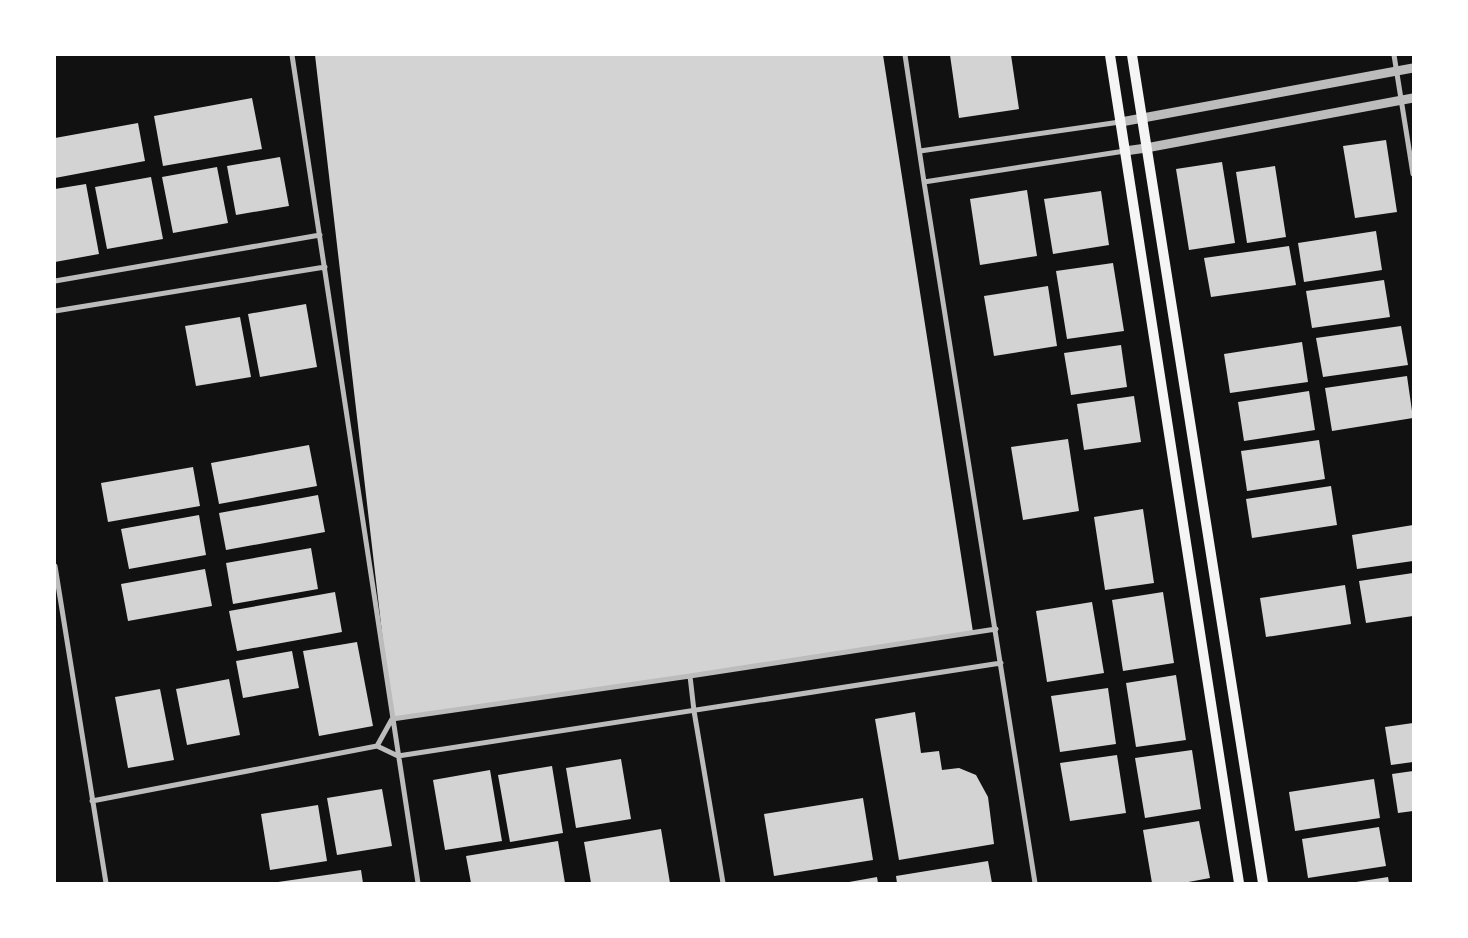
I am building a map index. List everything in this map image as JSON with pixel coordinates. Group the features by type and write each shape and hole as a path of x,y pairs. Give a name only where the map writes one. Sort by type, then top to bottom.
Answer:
{"main road":[{"path":"1110,55 1239,883"},
{"path":"1132,55 1263,883"}],"street":[{"path":"292,55 418,883"},
{"path":"905,55 1035,883"},
{"path":"1394,55 1413,174"},
{"path":"920,151 1142,119 1413,68"},
{"path":"924,182 1146,148 1413,98"},
{"path":"55,281 320,235"},
{"path":"55,311 325,267"},
{"path":"55,566 106,883"},
{"path":"392,719 996,629"},
{"path":"92,801 377,746 398,756 1001,663"},
{"path":"690,676 694,711 723,883"},
{"path":"377,746 392,719"}],"building":[{"path":"315,55 883,55 973,632 392,719"},
{"path":"950,55 1011,55 1019,109 959,118"},
{"path":"252,98 262,149 163,166 154,116"},
{"path":"138,123 145,161 55,178 55,138"},
{"path":"1386,140 1397,212 1355,218 1343,146"},
{"path":"280,157 289,206 236,215 227,166"},
{"path":"1222,162 1235,243 1189,250 1176,169"},
{"path":"1275,166 1286,237 1247,243 1236,172"},
{"path":"217,167 228,223 173,233 162,177"},
{"path":"151,177 163,239 107,249 95,187"},
{"path":"86,184 99,254 55,262 55,189"},
{"path":"1027,190 1037,256 980,265 970,199"},
{"path":"1101,191 1109,245 1053,254 1044,199"},
{"path":"1376,231 1382,270 1304,282 1298,243"},
{"path":"1289,246 1296,285 1211,297 1204,258"},
{"path":"1113,263 1124,331 1067,339 1056,271"},
{"path":"1384,280 1390,317 1312,328 1306,291"},
{"path":"1048,286 1057,346 994,356 984,296"},
{"path":"306,304 317,367 260,377 248,314"},
{"path":"240,317 251,377 196,386 185,326"},
{"path":"1401,326 1408,365 1323,377 1316,338"},
{"path":"1302,342 1308,382 1230,393 1224,354"},
{"path":"1121,345 1127,387 1071,395 1064,353"},
{"path":"1407,376 1413,418 1332,431 1325,388"},
{"path":"1309,391 1315,430 1244,441 1238,402"},
{"path":"1134,396 1141,442 1084,450 1077,404"},
{"path":"1068,439 1079,511 1023,520 1011,447"},
{"path":"1319,440 1325,479 1247,491 1241,451"},
{"path":"309,445 317,486 219,504 211,463"},
{"path":"193,467 200,506 108,522 101,483"},
{"path":"1331,486 1337,525 1252,538 1246,499"},
{"path":"318,495 325,532 226,550 219,513"},
{"path":"1143,509 1154,583 1105,590 1094,517"},
{"path":"199,515 206,555 129,569 121,529"},
{"path":"1413,525 1413,561 1357,569 1352,535"},
{"path":"311,548 318,589 233,604 226,563"},
{"path":"205,569 212,606 128,621 121,584"},
{"path":"1413,573 1413,616 1366,623 1359,581"},
{"path":"1345,585 1351,624 1266,637 1260,598"},
{"path":"335,592 342,632 237,651 229,611"},
{"path":"1163,592 1174,663 1123,671 1112,600"},
{"path":"1092,602 1104,673 1047,682 1036,611"},
{"path":"357,642 373,726 319,736 303,651"},
{"path":"292,651 299,688 243,698 236,661"},
{"path":"1176,675 1186,740 1136,747 1126,683"},
{"path":"229,679 240,735 187,745 176,689"},
{"path":"1108,688 1116,744 1060,752 1051,696"},
{"path":"160,689 174,760 128,768 115,697"},
{"path":"915,712 921,753 939,751 942,770 959,768 976,775 988,797 994,844 899,860 875,719"},
{"path":"1413,723 1413,762 1391,765 1385,727"},
{"path":"1192,750 1201,809 1145,818 1135,758"},
{"path":"1117,755 1126,813 1070,821 1060,763"},
{"path":"621,759 631,819 576,828 566,768"},
{"path":"552,766 563,833 510,842 498,775"},
{"path":"490,770 502,841 445,850 433,780"},
{"path":"1413,771 1413,811 1398,813 1392,774"},
{"path":"1374,779 1380,818 1295,831 1289,792"},
{"path":"382,789 392,846 337,855 327,798"},
{"path":"863,798 873,860 774,876 764,814"},
{"path":"318,805 327,861 270,870 261,814"},
{"path":"1199,821 1210,878 1183,883 1152,883 1143,830"},
{"path":"1379,827 1386,866 1308,878 1302,839"},
{"path":"661,829 670,883 591,883 584,842"},
{"path":"558,841 565,883 471,883 466,856"},
{"path":"988,861 992,883 897,883 896,876"},
{"path":"361,870 363,883 278,883 278,882"},
{"path":"877,877 878,883 849,883 849,882"},
{"path":"1388,877 1389,883 1356,883 1356,882"}]}
